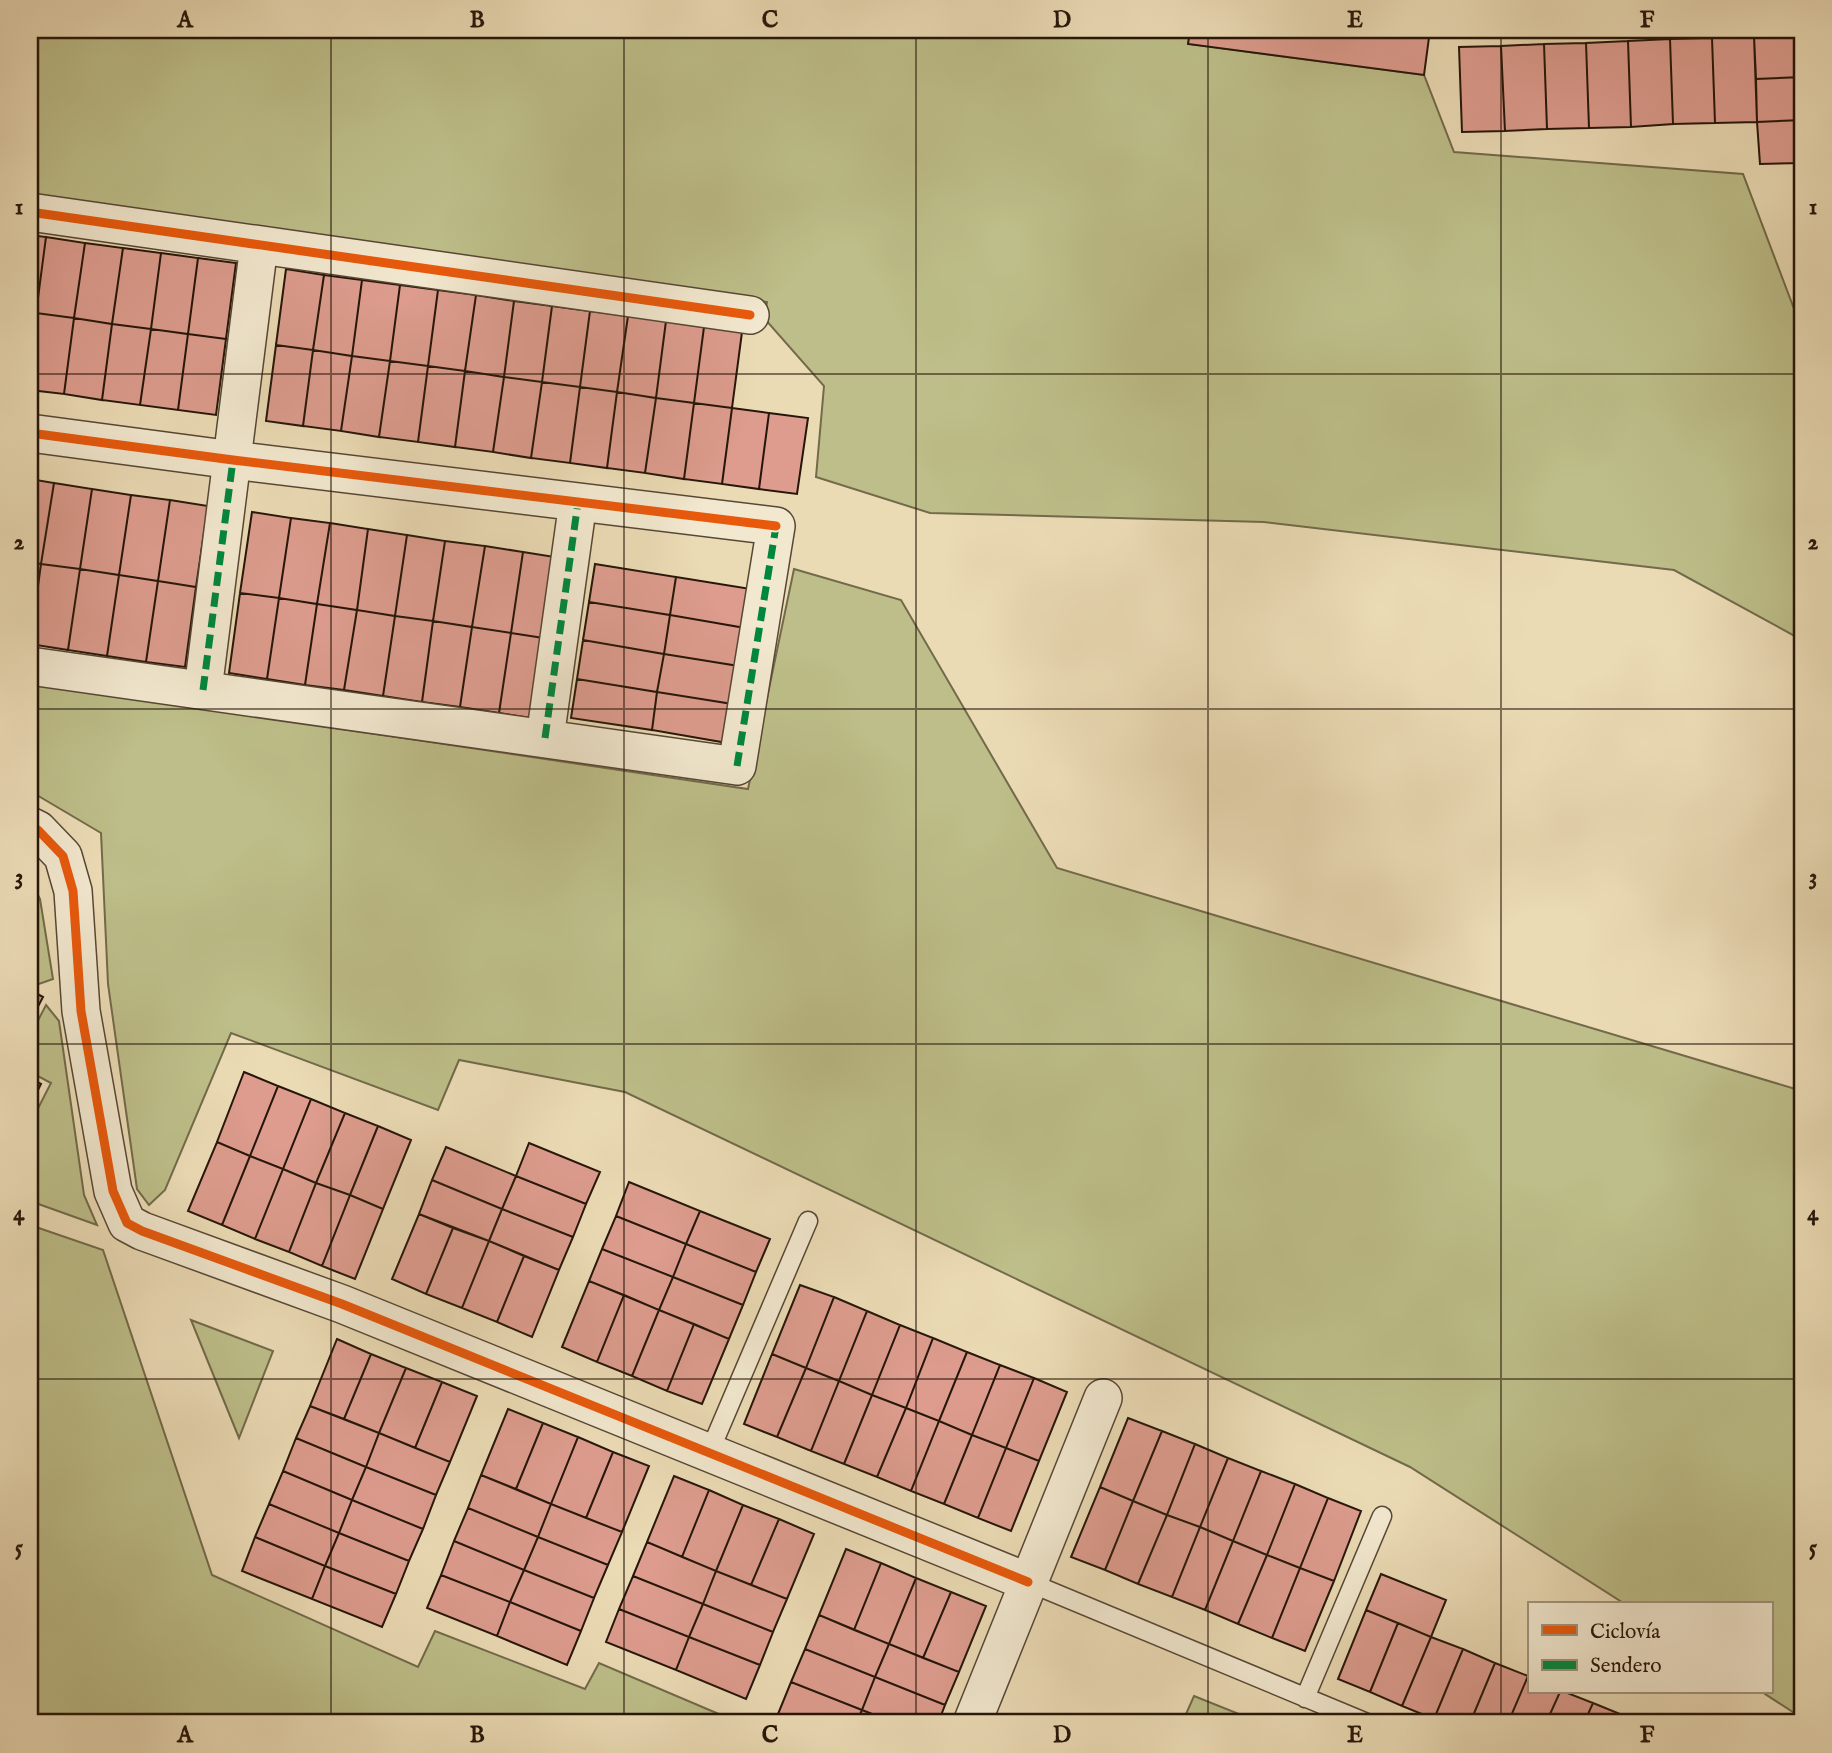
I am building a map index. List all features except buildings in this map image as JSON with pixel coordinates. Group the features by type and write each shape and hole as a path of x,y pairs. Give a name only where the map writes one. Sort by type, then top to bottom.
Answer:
{"street":[{"path":"30,212 750,315"},
{"path":"203,690 260,245"},
{"path":"30,433 776,526 737,766 30,666"},
{"path":"545,738 578,502"},
{"path":"30,826 38,830 63,856 73,891 81,1011 113,1191 127,1223 142,1231 342,1304 1028,1582"},
{"path":"972,1723 1103,1398"}],"lane":[{"path":"709,1453 808,1221"},
{"path":"1305,1698 1382,1516"},
{"path":"1028,1582 1367,1723"}],"green space":[{"path":"30,30 1190,30 1189,44 1424,75 1454,152 1743,174 1802,330 1802,640 1674,570 1264,522 930,513 816,477 824,386 764,318 767,302 30,195"},
{"path":"794,569 901,600 1057,868 1802,1091 1802,1718 1765,1694 1772,1694 1772,1602 1622,1602 1410,1467 625,1092 459,1060 438,1110 231,1033 165,1190 149,1205 137,1189 108,984 101,833 30,791 30,683 748,789"},
{"path":"30,879 40,899 53,979 39,984 30,979"},
{"path":"46,1005 59,1021 84,1195 97,1225 30,1201 30,1124 51,1083 30,1072 30,1036"},
{"path":"30,1225 103,1250 212,1575 418,1667 435,1631 585,1689 599,1663 740,1723 30,1723"},
{"path":"191,1320 273,1351 239,1438"},
{"path":"1194,1696 1249,1718 1247,1723 1182,1723"}],"marked path":[{"path":"203,690 233,460"},
{"path":"545,738 578,502"},
{"path":"737,766 776,526"}],"cycle path":[{"path":"30,212 750,315"},
{"path":"30,433 776,526"},
{"path":"30,826 38,830 63,856 73,891 81,1011 113,1191 127,1223 142,1231 342,1304 1028,1582"}]}
